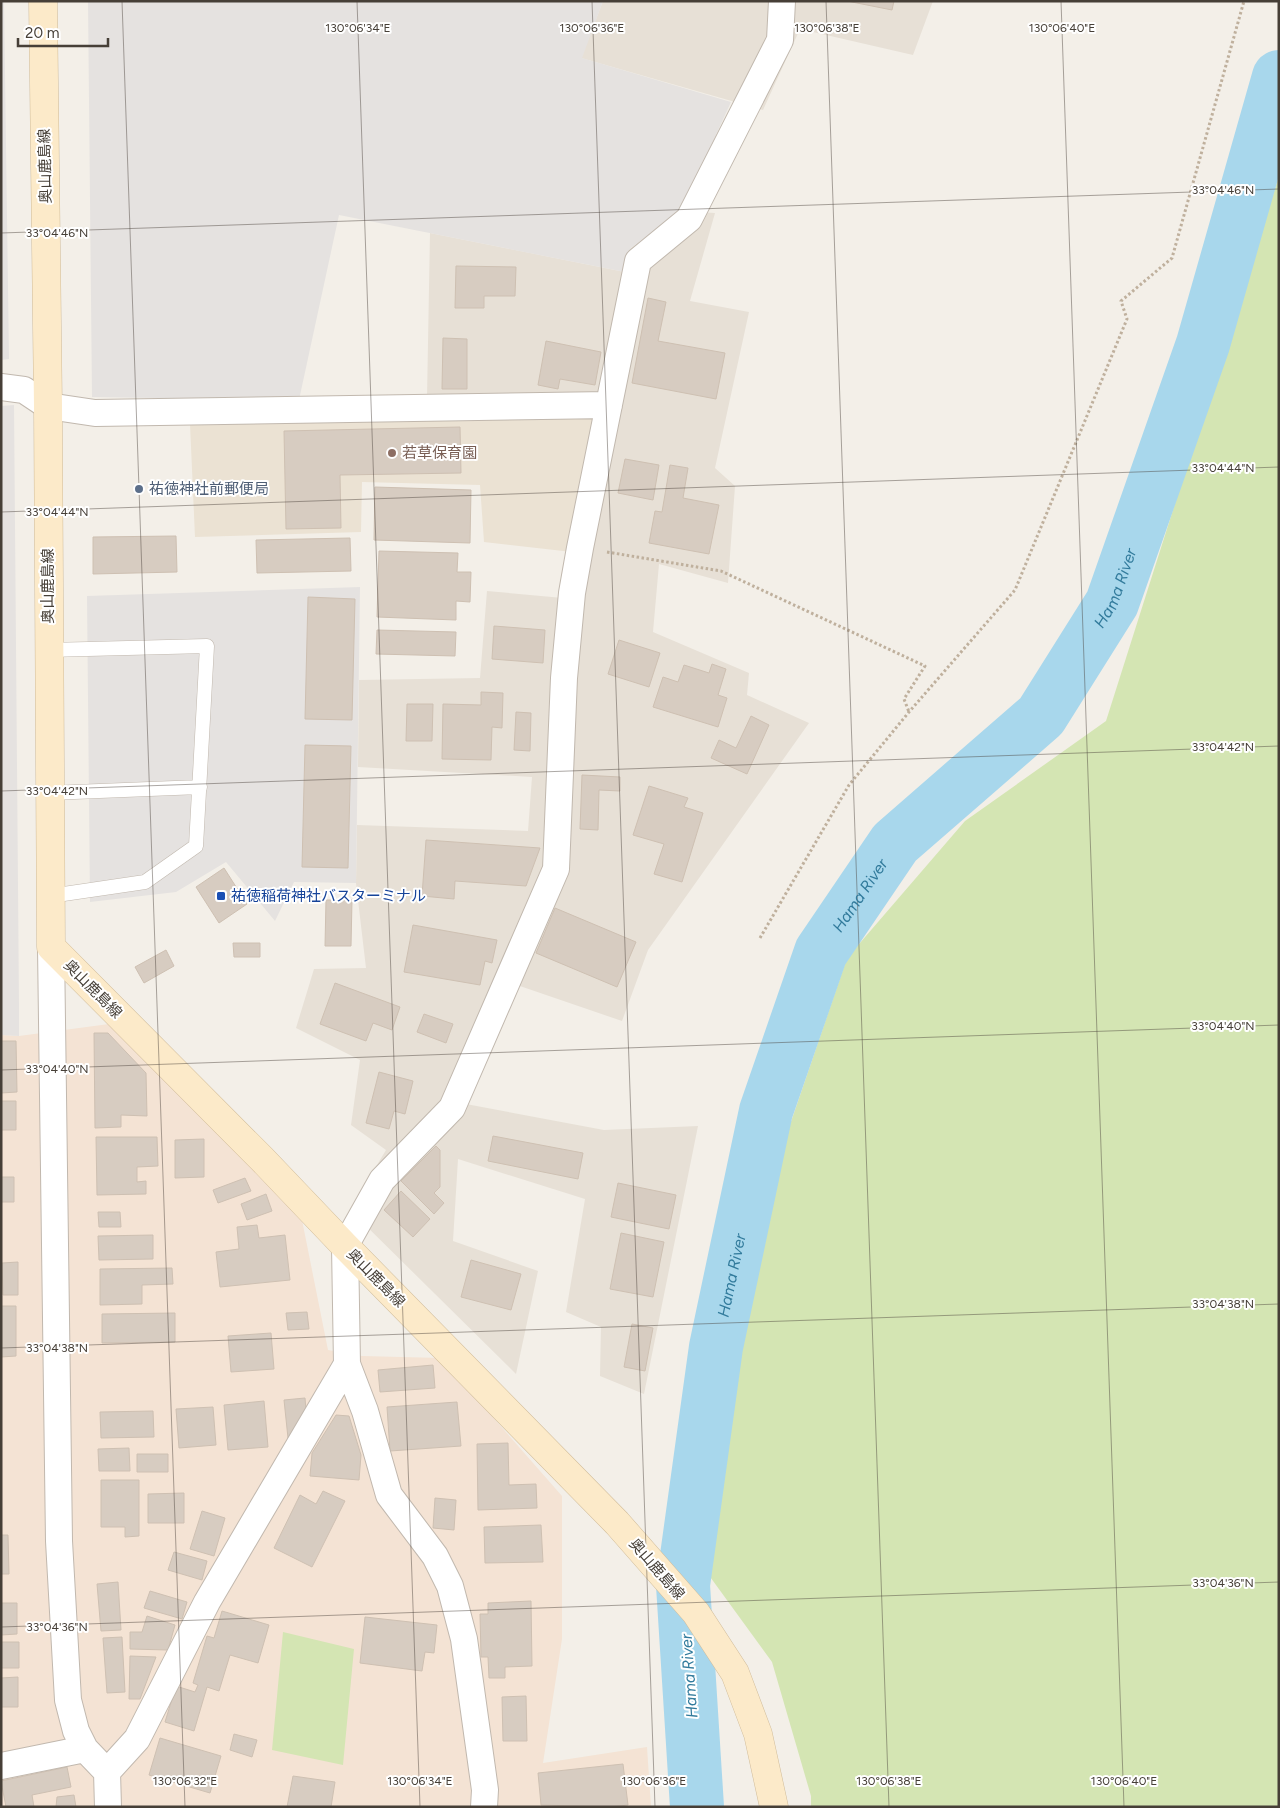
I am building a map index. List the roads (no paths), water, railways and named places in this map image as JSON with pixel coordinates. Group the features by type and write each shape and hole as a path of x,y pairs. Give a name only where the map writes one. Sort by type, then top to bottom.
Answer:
{"main road":[{"name":"奥山鹿島線","path":"43,1 48,406 51,947 262,1159 617,1522 696,1613 735,1673 758,1734 774,1807"}],"street":[{"path":"484,1807 485,1790 464,1639 450,1586 435,1556 389,1495 365,1411 347,1364 345,1246 382,1180 452,1108 556,869 564,678 572,594 638,261 689,219 780,40 782,1"},
{"path":"1,387 24,390 48,406 96,413 609,405"},
{"path":"51,947 59,1540 68,1700 76,1731 85,1749 107,1772 108,1807"},
{"path":"107,1772 137,1740 207,1602 347,1364"},
{"path":"1,1766 85,1749"}],"lane":[{"path":"48,650 207,646 196,846 145,882 50,896"},
{"path":"49,793 200,786"}],"waterway":[{"name":"Hama River","path":"697,1807 683,1585 716,1347 766,1111 821,952 895,843 1041,716 1112,603 1203,344 1279,77"}],"place":[{"name":"若草保育園","path":"392,453"},
{"name":"祐徳神社前郵便局","path":"139,489"},
{"name":"祐徳稲荷神社バスターミナル","path":"221,896"}]}
